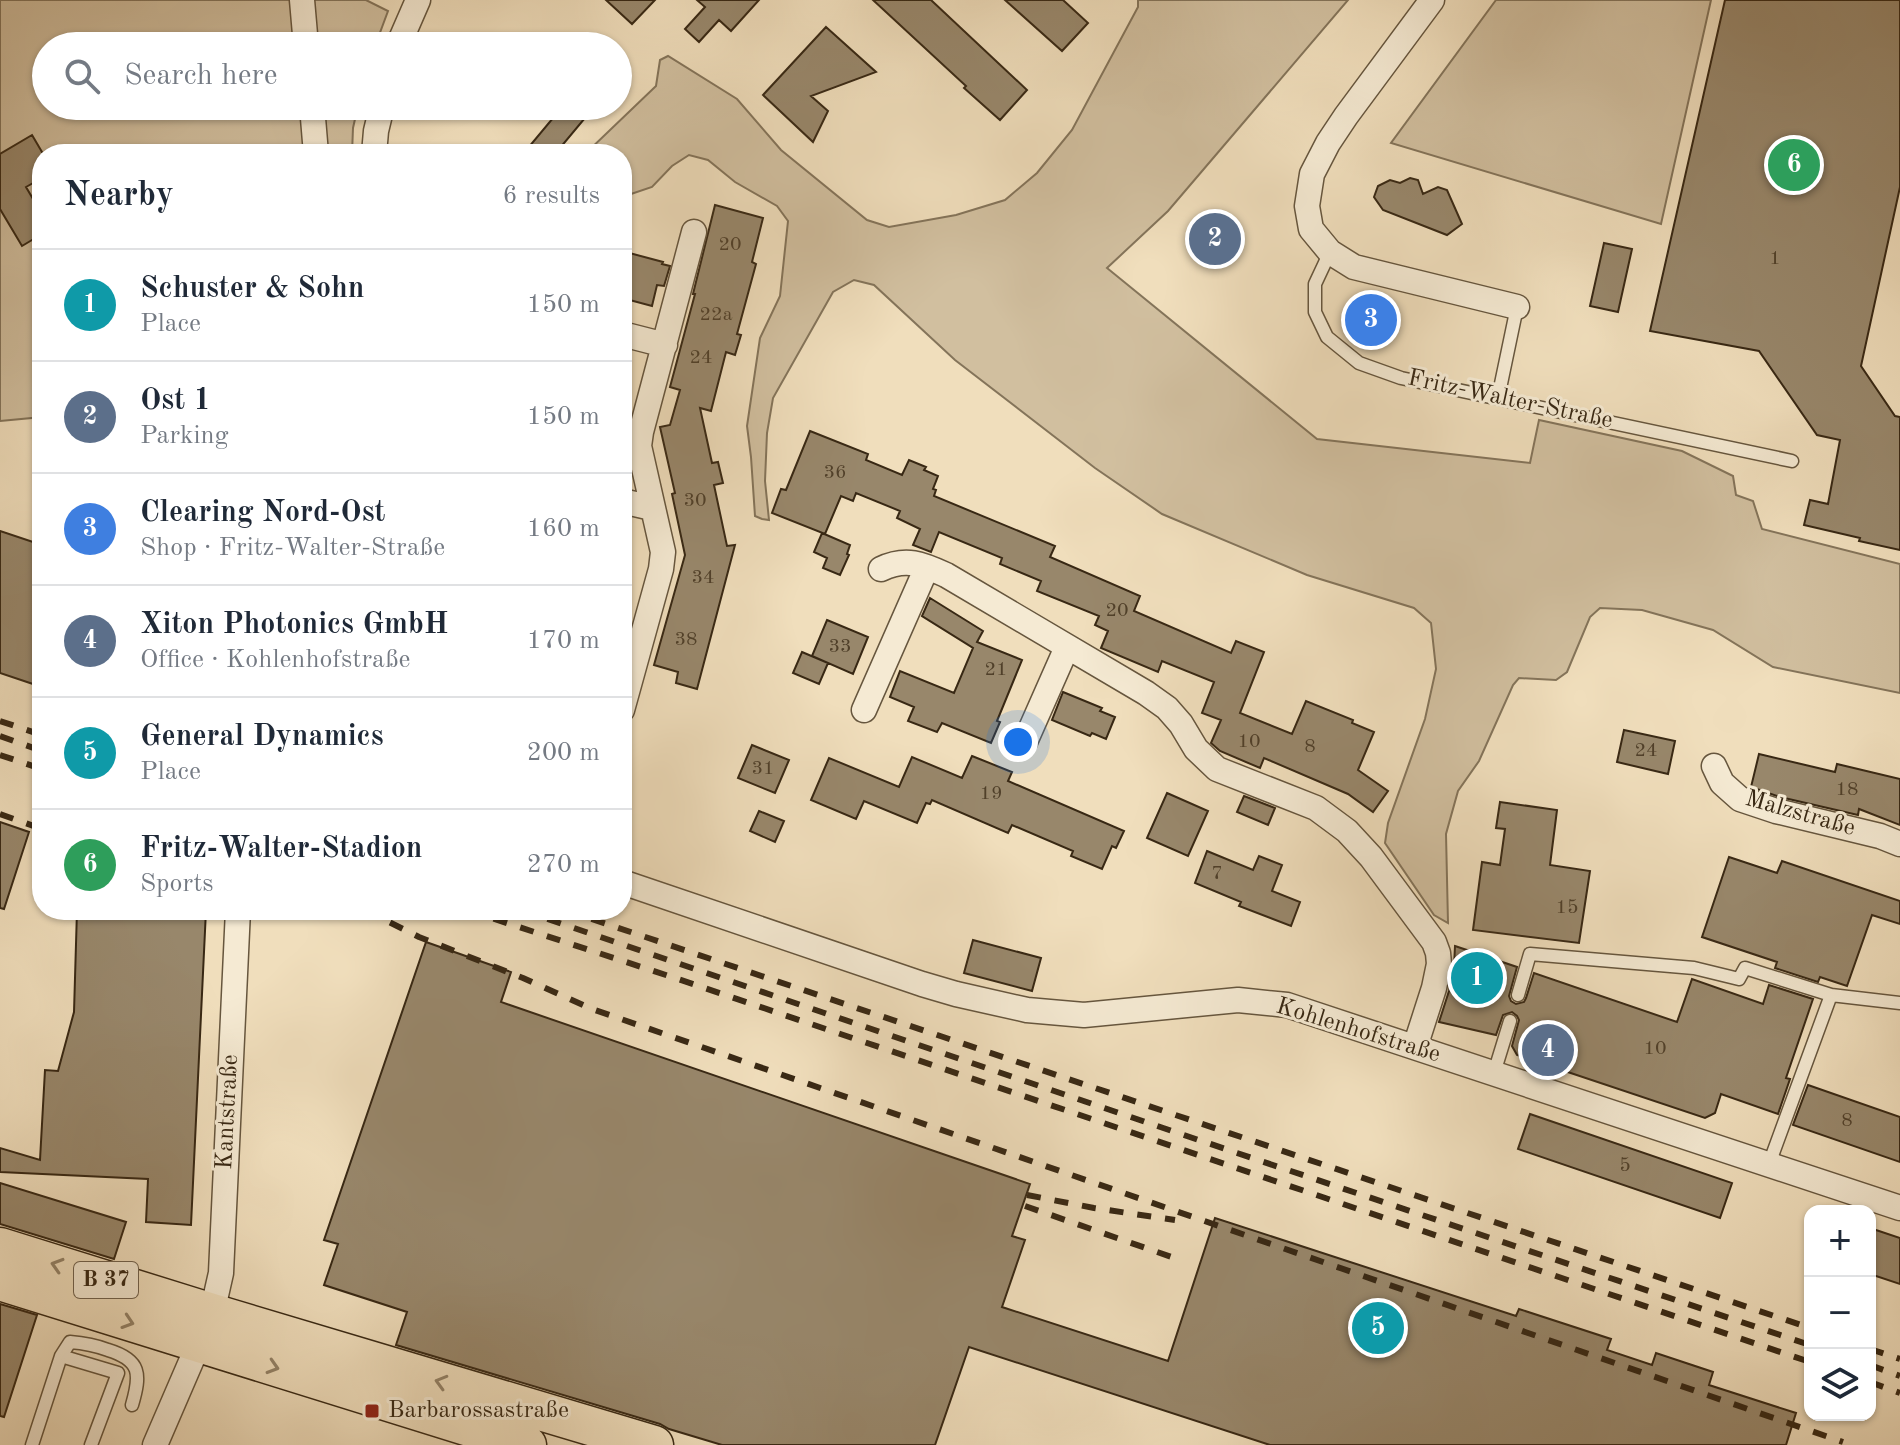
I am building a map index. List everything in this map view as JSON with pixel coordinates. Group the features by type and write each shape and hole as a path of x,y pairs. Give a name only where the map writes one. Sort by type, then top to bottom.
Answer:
{"main road":[{"name":"B 37","path":"0,1247 205,1329 527,1445"},
{"name":"B 37","path":"0,1281 205,1329 654,1445"}],"street":[{"path":"302,0 305,32"},
{"path":"404,32 418,0"},
{"path":"1432,0 1328,143 1312,174 1307,206 1311,229 1330,252 1354,267 1517,307"},
{"path":"313,120 315,144"},
{"path":"375,144 379,120"},
{"path":"632,674 663,552 639,446 694,232"},
{"path":"632,337 665,345"},
{"path":"632,503 652,508"},
{"path":"881,569 901,562 927,567 977,594 1167,708 1196,749 1217,769 1316,808 1347,831 1371,857 1434,942 1438,953 1434,988 1415,1047"},
{"path":"864,710 927,567"},
{"path":"1025,742 1067,647"},
{"name":"Malzstraße","path":"1714,766 1722,783 1740,799 1900,844"},
{"name":"Kohlenhofstraße","path":"632,885 922,984 1027,1010 1084,1015 1238,1000 1287,1005 1900,1208"},
{"name":"Kantstraße","path":"155,1445 205,1329 221,1273 238,920"}],"lane":[{"name":"Fritz-Walter-Straße","path":"1330,252 1315,284 1315,312 1327,337 1359,363 1401,378 1792,461"},
{"path":"1498,398 1517,307"},
{"path":"1518,995 1530,954 1694,968 1739,979 1745,968 1831,995 1900,1003"},
{"path":"1769,1164 1831,995"},
{"path":"1494,1073 1510,1021"},
{"path":"32,1445 61,1356 70,1342 85,1343 126,1355 134,1364 137,1376 132,1405"},
{"path":"61,1356 118,1373 91,1445"}],"shaded area":[{"path":"0,0 366,0 388,11 380,32 32,32 32,120 355,120 352,144 32,144 32,418 0,421"},
{"path":"1138,0 1348,0 1168,211 1107,268 1317,439 1530,463 1539,420 1682,451 1733,476 1736,495 1753,501 1762,529 1900,564 1900,693 1773,667 1713,630 1642,610 1600,608 1590,617 1567,672 1556,680 1519,678 1513,685 1479,761 1458,791 1446,834 1448,923 1434,915 1385,843 1388,823 1425,719 1436,669 1431,623 1414,608 1307,575 1162,514 1095,468 955,360 874,285 854,280 833,292 773,398 767,433 765,481 769,520 755,516 747,426 760,338 780,296 788,221 777,206 735,182 708,160 689,155 672,166 652,187 632,194 632,144 595,144 620,120 632,120 632,109 656,86 660,60 668,56 737,99 781,150 867,220 889,227 956,215 1005,200 1037,173 1072,130 1138,7"},
{"path":"1496,0 1711,0 1661,224 1391,143"}],"building":[{"path":"606,0 655,0 632,24"},
{"path":"697,0 759,0 731,31 719,20 699,42 685,29 705,7"},
{"path":"873,0 931,0 1027,90 1000,120"},
{"path":"1005,0 1063,0 1088,23 1062,51"},
{"path":"1725,0 1900,0 1900,187 1861,366 1895,416 1900,417 1900,550 1804,525 1810,500 1828,504 1840,440 1817,435 1759,351 1650,331"},
{"path":"826,27 876,72 811,96 828,111 813,142 763,95"},
{"path":"551,120 583,120 563,144 531,144"},
{"path":"32,135 37,144 32,144 32,184 26,187 32,197 32,240 22,246 0,209 0,154"},
{"path":"1410,178 1418,180 1423,194 1438,187 1447,190 1462,224 1447,235 1383,210 1374,197 1378,186 1390,180 1400,183"},
{"path":"715,205 763,218 735,355 726,352 711,411 700,408 712,463 718,462 723,483 714,485 727,546 735,545 697,689 676,683 678,672 654,665 685,555 660,427 670,425 680,390 670,387"},
{"path":"1604,243 1632,249 1618,312 1590,306"},
{"path":"632,254 670,266 664,286 657,285 652,306 632,301"},
{"path":"1366,303 1386,307 1391,317 1388,332 1379,335 1360,330 1351,323 1354,308"},
{"path":"810,431 868,454 866,460 902,475 909,460 926,467 924,470 938,476 934,496 1055,546 1050,557 1140,596 1134,611 1231,653 1236,641 1264,652 1240,713 1292,734 1306,701 1353,720 1352,723 1374,732 1358,770 1388,791 1373,812 1348,794 1264,758 1260,768 1220,751 1211,743 1221,720 1202,713 1214,682 1162,661 1158,672 1101,648 1108,631 1095,625 1099,616 1037,591 1041,581 1000,564 1002,558 939,532 931,552 913,545 920,529 897,518 900,511 856,493 853,501 841,496 825,534 772,513 781,489 786,490"},
{"path":"0,531 32,542 32,684 0,673"},
{"path":"822,533 850,545 840,575 823,568 827,558 814,552"},
{"path":"930,598 983,631 977,642 1022,660 991,743 942,723 937,732 908,721 914,707 890,697 900,671 954,693 973,648 922,616"},
{"path":"827,620 868,637 853,674 812,656"},
{"path":"802,652 828,663 819,684 793,673"},
{"path":"1063,692 1102,708 1100,711 1115,717 1106,739 1092,733 1090,736 1052,720"},
{"path":"1624,730 1675,741 1668,774 1617,762"},
{"path":"752,745 789,760 775,793 738,778"},
{"path":"1759,754 1835,772 1837,764 1900,779 1900,825 1859,809 1858,815 1751,787"},
{"path":"972,756 1012,772 1008,781 1124,831 1116,848 1112,846 1102,869 1071,856 1073,851 1012,825 1008,833 932,800 930,804 926,803 917,823 864,801 856,819 811,800 829,758 899,787 912,757 962,778"},
{"path":"1167,793 1208,811 1188,856 1147,838"},
{"path":"1244,796 1275,808 1268,825 1237,812"},
{"path":"1500,802 1557,810 1550,865 1590,871 1579,943 1473,930 1482,862 1500,865 1505,829 1496,828"},
{"path":"759,811 784,821 775,842 750,831"},
{"path":"0,822 29,832 4,909 0,908"},
{"path":"1207,851 1253,870 1259,856 1282,865 1272,891 1300,902 1291,926 1239,906 1241,902 1195,883"},
{"path":"1729,857 1777,873 1782,861 1900,901 1900,924 1872,915 1847,986 1820,977 1818,982 1775,968 1777,962 1702,937"},
{"path":"77,920 206,920 191,1225 146,1222 148,1179 0,1172 0,1148 40,1160 45,1070 58,1071 74,1012"},
{"path":"973,940 1041,958 1032,991 964,973"},
{"path":"426,942 511,972 501,1002 1030,1184 1012,1236 1025,1240 1002,1307 1168,1361 1215,1218 1516,1316 1519,1309 1611,1339 1607,1350 1652,1365 1656,1353 1713,1372 1709,1385 1796,1413 1786,1445 1270,1445 969,1347 935,1445 722,1445 396,1345 407,1312 324,1285 338,1244 324,1240"},
{"path":"1455,946 1517,967 1509,996 1516,1004 1524,1002 1534,973 1677,1022 1692,979 1763,1004 1769,985 1813,999 1786,1078 1790,1079 1778,1114 1721,1094 1715,1113 1705,1118 1517,1055 1512,1046 1519,1020 1512,1012 1503,1015 1496,1035 1439,1022 1449,991"},
{"path":"1808,1085 1900,1117 1900,1162 1793,1125"},
{"path":"1530,1114 1732,1183 1720,1218 1518,1149"},
{"path":"0,1183 126,1222 114,1259 0,1224"},
{"path":"1876,1230 1900,1238 1900,1284 1876,1276"},
{"path":"0,1304 37,1315 4,1417 0,1416"}],"railway":[{"path":"0,721 32,732"},
{"path":"0,736 32,747"},
{"path":"0,755 32,766"},
{"path":"0,814 32,825"},
{"path":"385,920 592,1009 1843,1442"},
{"path":"498,920 1804,1360"},
{"path":"550,920 1804,1343"},
{"path":"595,920 1804,1326"},
{"path":"1027,1195 1175,1220"},
{"path":"1025,1206 1183,1261"},
{"path":"1876,1351 1900,1359"},
{"path":"1876,1367 1900,1376"},
{"path":"1876,1384 1900,1393"}],"place":[{"name":"Fritz-Walter-Stadion","path":"1794,165"},
{"name":"Ost 1","path":"1215,239"},
{"name":"Clearing Nord-Ost","path":"1371,320"},
{"name":"Schuster & Sohn","path":"1477,978"},
{"name":"Xiton Photonics GmbH","path":"1548,1050"},
{"name":"General Dynamics","path":"1378,1328"},
{"name":"Barbarossastraße","path":"372,1411"}]}
